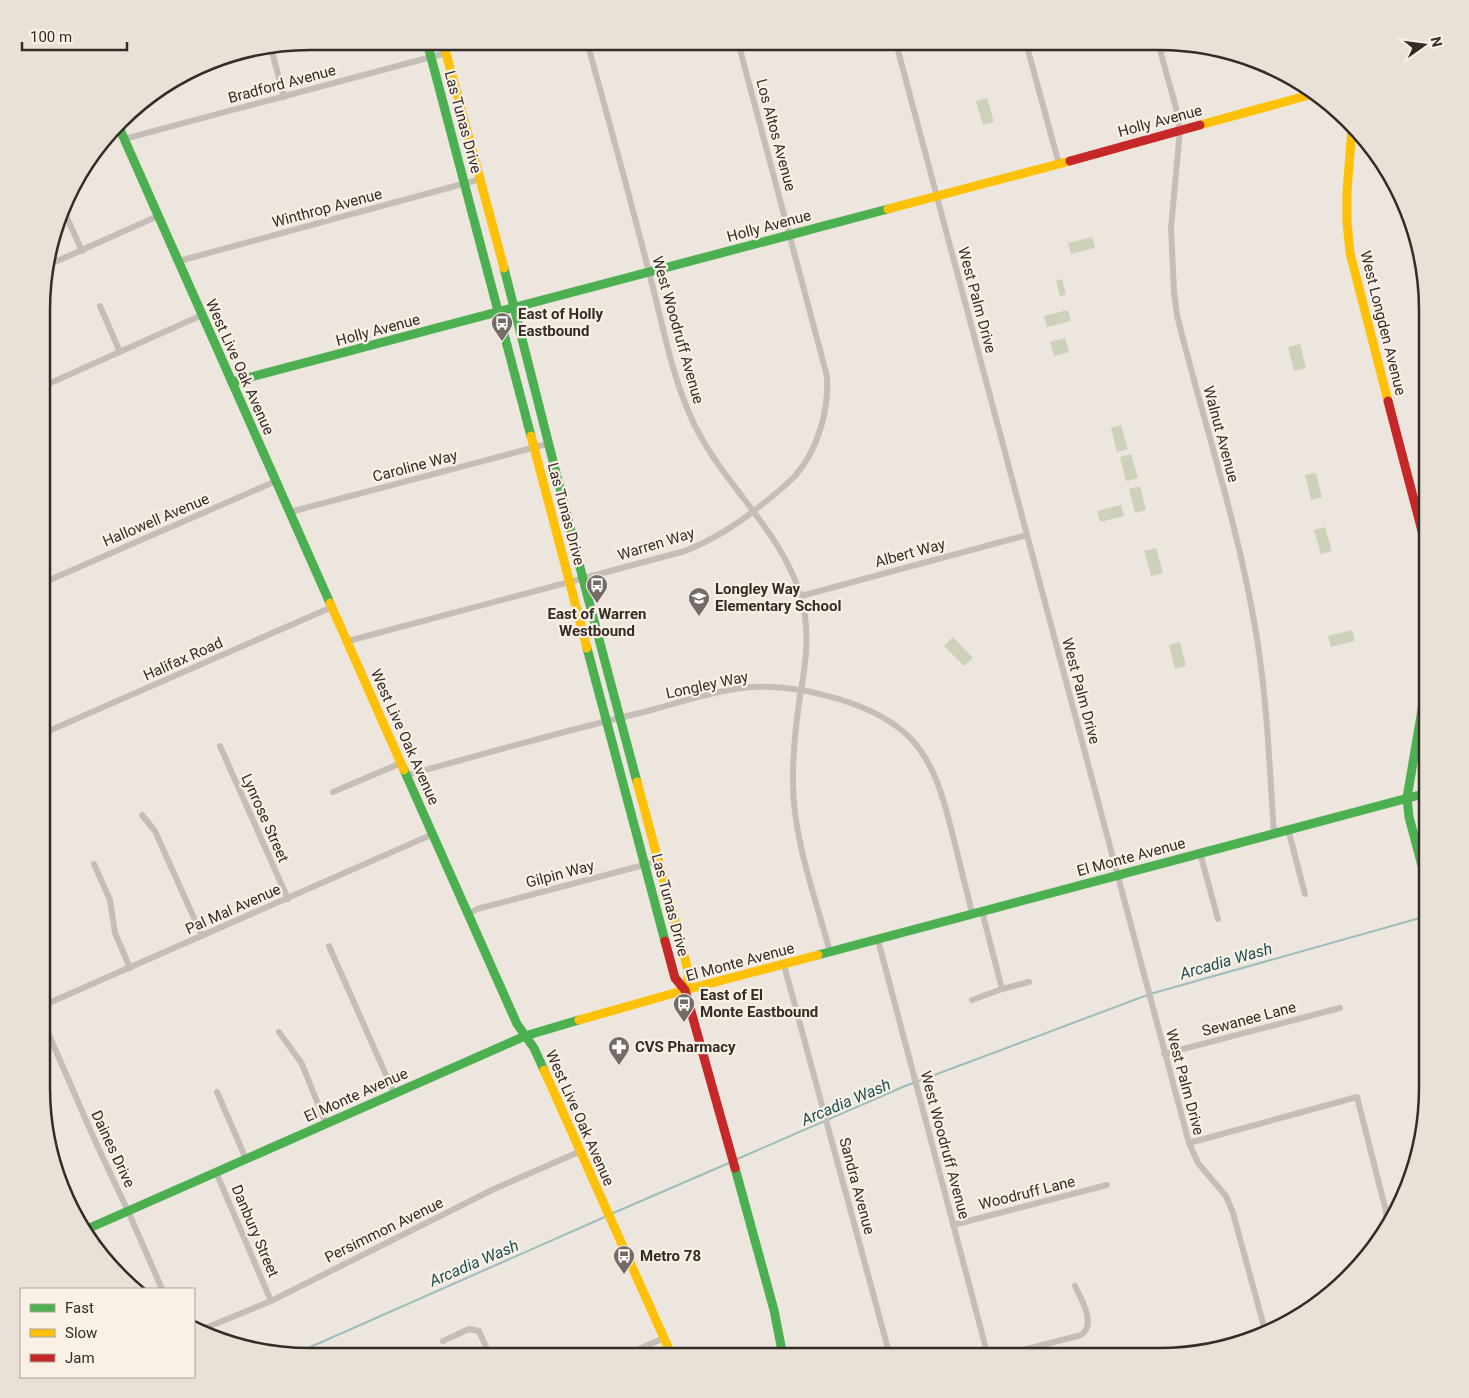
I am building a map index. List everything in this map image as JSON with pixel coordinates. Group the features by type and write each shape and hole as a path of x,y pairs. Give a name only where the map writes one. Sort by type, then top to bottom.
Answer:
{"street":[{"name":"Las Tunas Drive","path":"429,50 644,865 675,978 686,990 774,1310 781,1348"},
{"name":"Las Tunas Drive","path":"445,50 481,179 547,444 690,977 686,990"},
{"name":"West Woodruff Avenue","path":"589,50 672,364 696,429 719,468 780,548 789,563 801,596 805,611 807,657 793,752 792,780 795,816 830,952"},
{"name":"Los Altos Avenue","path":"740,50 790,234"},
{"name":"West Palm Drive","path":"898,50 1189,1143 1198,1163 1226,1196 1233,1213 1264,1326"},
{"path":"1028,50 1059,164"},
{"name":"Walnut Avenue","path":"1160,50 1180,130 1171,228 1177,315 1246,578 1254,623 1266,719 1274,833"},
{"path":"272,53 284,97"},
{"name":"Bradford Avenue","path":"124,139 446,53"},
{"name":"Holly Avenue","path":"232,382 1059,164 1306,96"},
{"name":"West Live Oak Avenue","path":"121,131 517,1024 534,1048 542,1064 668,1348"},
{"name":"West Longden Avenue","path":"1351,134 1346,197 1346,226 1350,253 1419,519"},
{"name":"Winthrop Avenue","path":"179,261 481,179"},
{"path":"54,262 158,216"},
{"path":"67,218 82,250"},
{"name":"Warren Way","path":"348,642 691,548 718,536 754,512 776,494 796,475 818,438 825,413 828,391 827,376 790,234"},
{"path":"100,306 120,352"},
{"path":"50,382 202,315"},
{"name":"Caroline Way","path":"290,512 547,444"},
{"name":"Hallowell Avenue","path":"50,580 276,481"},
{"name":"Albert Way","path":"801,596 1026,535"},
{"name":"Halifax Road","path":"50,730 332,607"},
{"name":"Longley Way","path":"407,775 730,690 752,687 802,690 859,706 881,715 899,727 913,740 927,759 935,776 945,806 972,913"},
{"path":"1419,727 1407,798 1409,816 1419,854"},
{"name":"Lynrose Street","path":"220,746 288,899"},
{"path":"333,792 401,763"},
{"name":"El Monte Avenue","path":"91,1227 525,1036 686,990 1419,795"},
{"path":"142,815 155,831 202,936"},
{"path":"1288,829 1305,894"},
{"name":"Pal Mal Avenue","path":"50,1003 433,834"},
{"path":"1200,853 1218,919"},
{"name":"Gilpin Way","path":"468,914 477,909 659,860"},
{"path":"94,864 110,900 114,933 130,968"},
{"path":"982,911 1002,989"},
{"name":"West Woodruff Avenue","path":"878,940 986,1348"},
{"path":"329,946 394,1093"},
{"name":"Sandra Avenue","path":"784,965 888,1348"},
{"path":"972,1000 1029,982"},
{"name":"Sewanee Lane","path":"1164,1054 1340,1008"},
{"path":"279,1032 302,1064 326,1124"},
{"name":"Daines Drive","path":"50,1037 162,1288"},
{"path":"217,1092 246,1159"},
{"path":"1189,1143 1357,1097 1386,1214"},
{"name":"Persimmon Avenue","path":"208,1327 271,1301 502,1186 581,1152"},
{"name":"Danbury Street","path":"216,1172 271,1301"},
{"name":"Woodruff Lane","path":"953,1225 1107,1185"},
{"path":"1031,1348 1081,1335 1085,1332 1087,1319 1075,1286"},
{"path":"443,1341 469,1329 479,1332 486,1348"},
{"path":"642,1348 664,1338"}],"green space":[{"path":"987,98 994,122 983,125 976,101"},
{"path":"1092,237 1095,248 1071,254 1068,243"},
{"path":"1062,279 1066,295 1060,296 1056,281"},
{"path":"1068,310 1071,321 1047,327 1044,316"},
{"path":"1065,338 1069,352 1054,356 1050,342"},
{"path":"1300,344 1306,368 1294,371 1288,347"},
{"path":"1121,425 1128,449 1117,452 1111,428"},
{"path":"1131,454 1138,478 1126,481 1120,457"},
{"path":"1316,473 1322,497 1311,500 1305,475"},
{"path":"1140,486 1146,510 1135,513 1129,489"},
{"path":"1121,505 1124,516 1100,522 1097,511"},
{"path":"1325,527 1332,551 1321,554 1314,530"},
{"path":"1156,548 1163,573 1151,576 1144,551"},
{"path":"1352,630 1355,641 1331,647 1328,636"},
{"path":"953,637 973,658 964,666 944,646"},
{"path":"1180,642 1186,666 1175,669 1169,645"}],"waterway":[{"name":"Arcadia Wash","path":"735,1160 905,1086 1150,994 1419,918"},
{"name":"Arcadia Wash","path":"611,1214 729,1163"},
{"name":"Arcadia Wash","path":"308,1348 607,1216"}],"traffic: fast":[{"path":"429,50 531,436"},
{"path":"121,131 330,603"},
{"path":"232,382 888,209"},
{"path":"504,268 637,782"},
{"path":"587,648 665,941"},
{"path":"1419,727 1407,798 1409,817 1419,854"},
{"path":"404,770 517,1024 534,1048 544,1070"},
{"path":"818,955 1419,795"},
{"path":"91,1227 525,1036 579,1020"},
{"path":"735,1168 774,1310 781,1348"}],"traffic: slow":[{"path":"445,50 504,268"},
{"path":"1200,125 1306,96"},
{"path":"1351,134 1347,191 1350,253 1388,401"},
{"path":"888,209 1070,161"},
{"path":"531,436 587,648"},
{"path":"330,603 404,770"},
{"path":"637,782 689,974 685,990"},
{"path":"579,1020 818,955"},
{"path":"544,1070 668,1348"}],"traffic: jam":[{"path":"1070,161 1200,125"},
{"path":"1388,401 1419,519"},
{"path":"665,941 675,978 685,990 735,1168"}],"place":[{"name":"East of Holly Eastbound","path":"502,342"},
{"name":"East of Warren Westbound","path":"597,604"},
{"name":"Longley Way Elementary School","path":"699,617"},
{"name":"East of El Monte Eastbound","path":"684,1023"},
{"name":"CVS Pharmacy","path":"619,1066"},
{"name":"Metro 78","path":"624,1275"}]}
